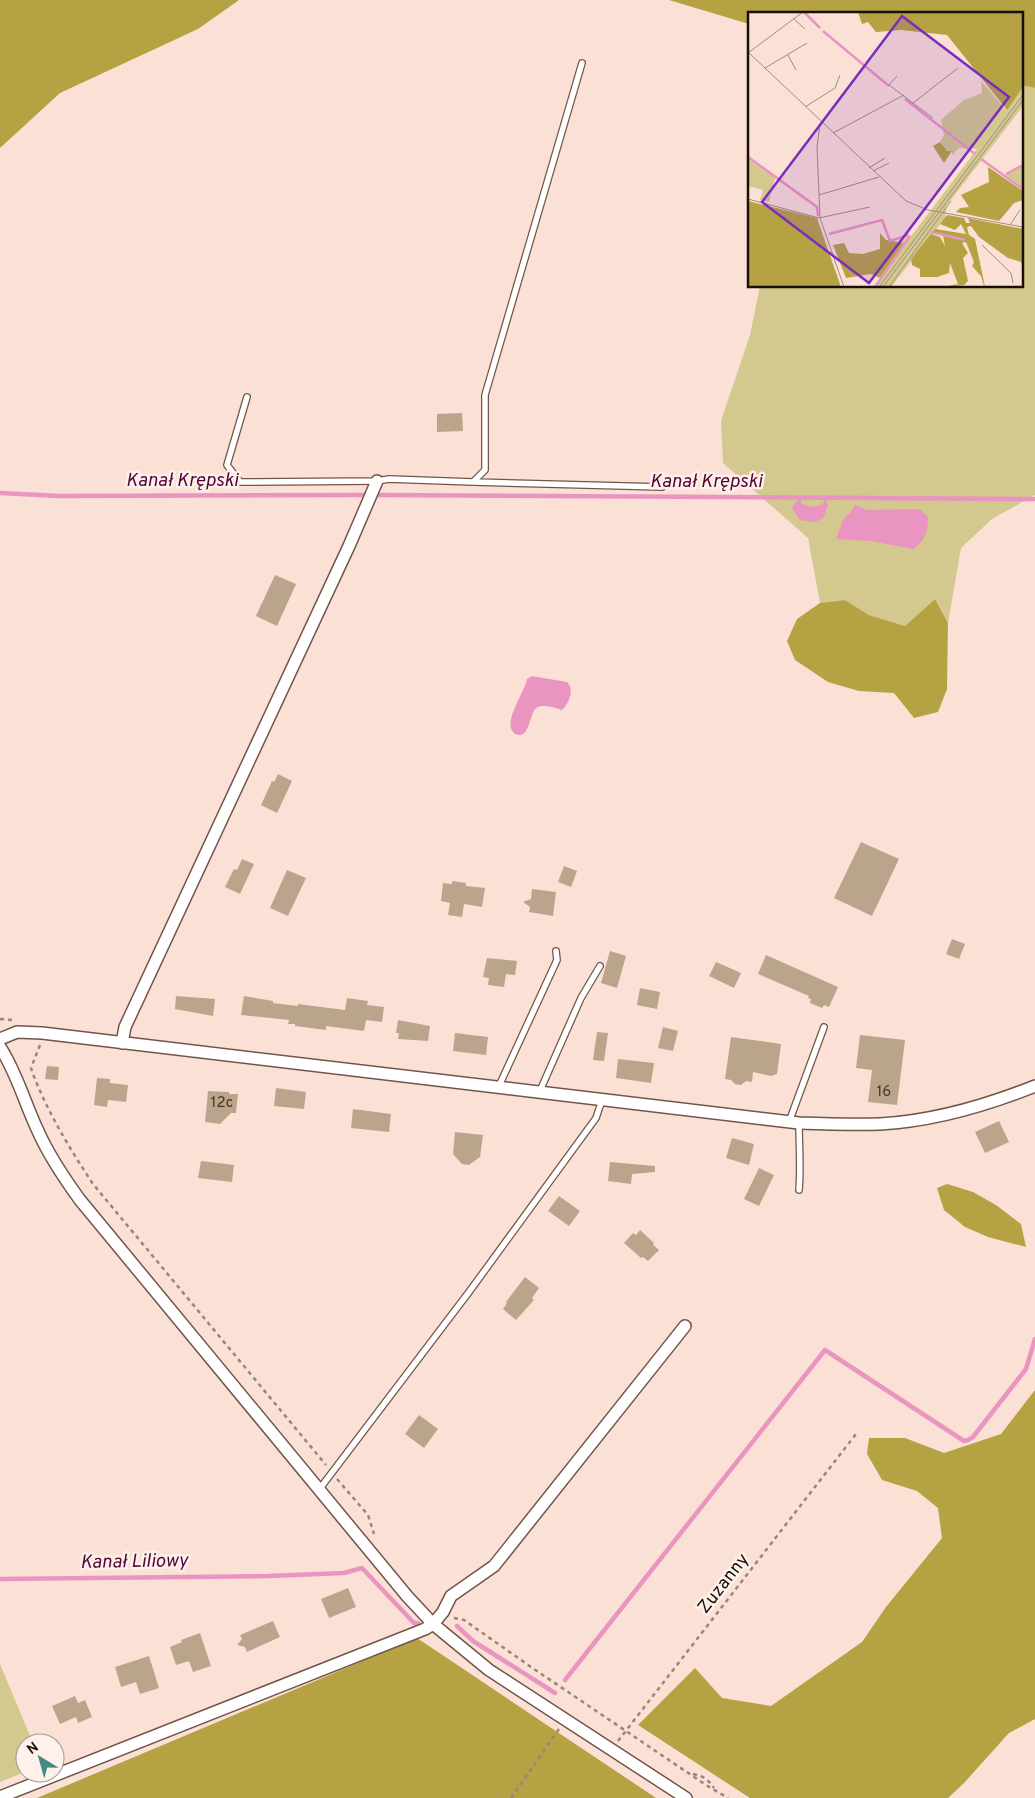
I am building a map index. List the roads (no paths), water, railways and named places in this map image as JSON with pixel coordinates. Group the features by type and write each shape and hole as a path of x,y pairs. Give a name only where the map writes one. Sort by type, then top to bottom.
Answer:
{"street":[{"path":"122,1043 125,1026 349,546 377,481"},
{"path":"0,1039 17,1032 42,1033 794,1122 860,1125 939,1116 989,1103 1035,1086"},
{"path":"0,1047 13,1072 42,1141 57,1168 80,1200 407,1596 433,1624 489,1670 686,1798"},
{"path":"0,1797 426,1629 443,1612 451,1596 494,1566 685,1326"}],"lane":[{"path":"473,482 485,470 485,396 582,63"},
{"path":"247,397 227,465 240,482 377,481 389,479 662,487"},
{"path":"498,1088 557,960 556,951"},
{"path":"539,1093 581,998 600,966"},
{"path":"800,1190 801,1172 794,1122 824,1026"},
{"path":"318,1490 469,1292 596,1118 602,1100"}],"waterway":[{"name":"Kanał Krępski","path":"0,493 60,496 365,495"},
{"name":"Kanał Krępski","path":"377,495 1035,499"},
{"path":"565,1680 825,1350 964,1441 973,1437 1026,1369 1035,1339"},
{"name":"Kanał Liliowy","path":"0,1579 268,1576 344,1573 362,1568 414,1623 418,1623"},
{"path":"457,1626 473,1641 555,1693"}]}
